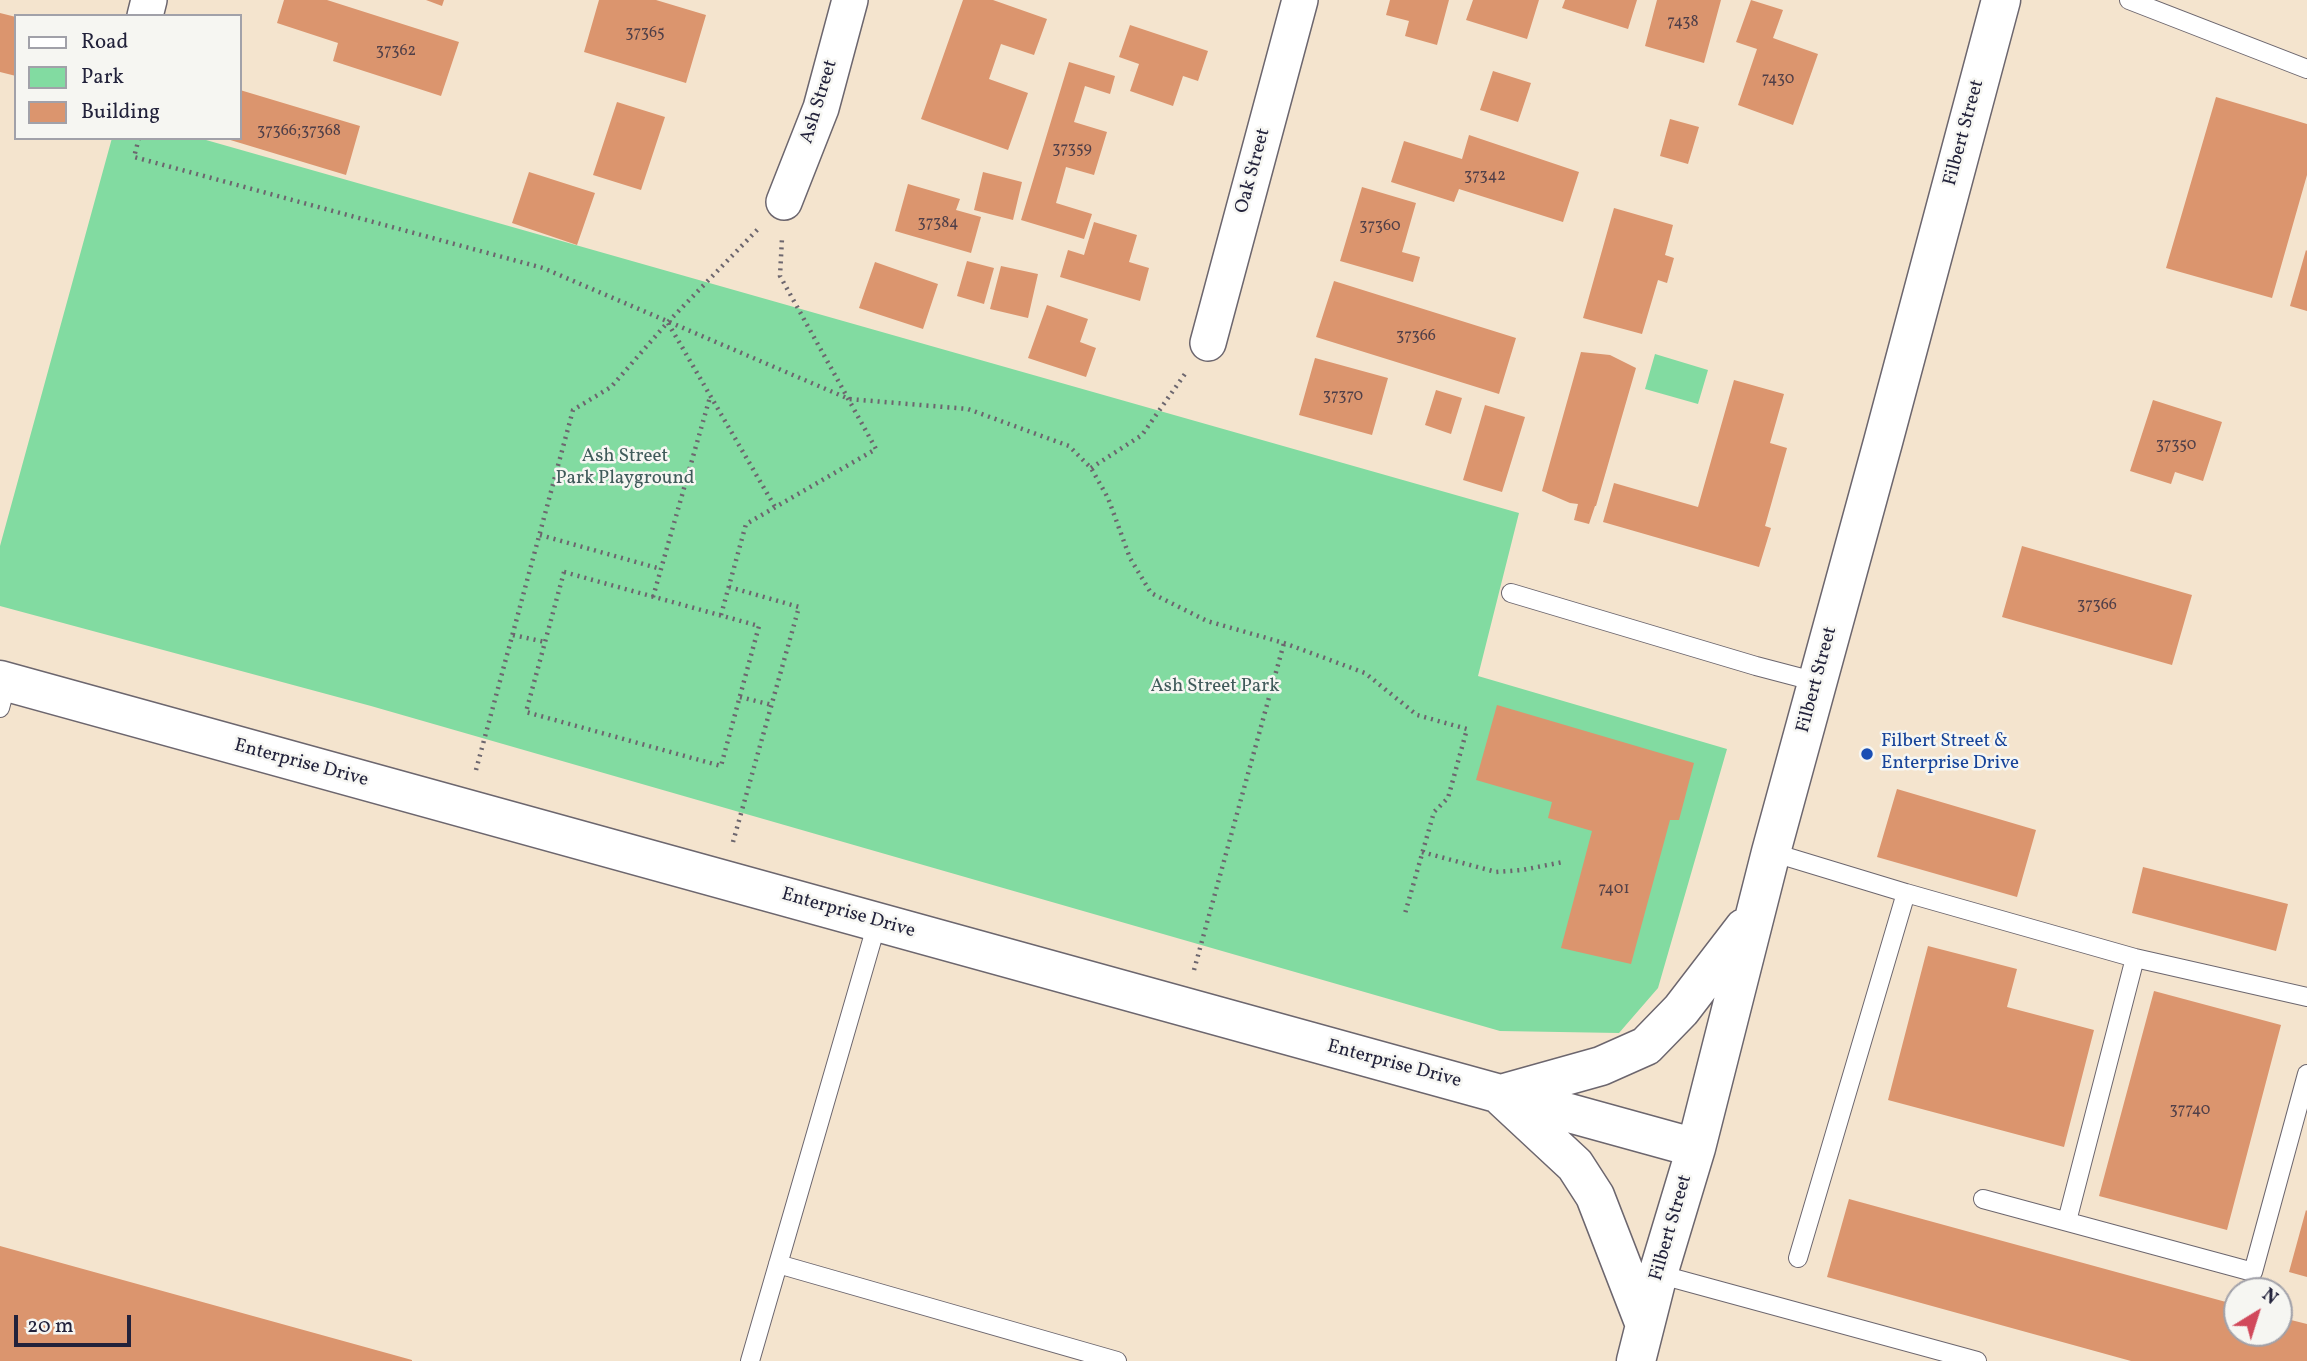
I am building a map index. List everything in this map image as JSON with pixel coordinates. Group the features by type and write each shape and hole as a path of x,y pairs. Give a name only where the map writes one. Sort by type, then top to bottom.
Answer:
{"street":[{"name":"Ash Street","path":"784,202 821,108 850,0"},
{"name":"Oak Street","path":"1208,343 1300,0"},
{"name":"Filbert Street","path":"1640,1343 1696,1148 1771,852 2001,0"},
{"name":"Enterprise Drive","path":"2,690 465,809 1696,1148"},
{"path":"1499,1094 1601,1066 1646,1046 1681,1010 1755,913"},
{"path":"1499,1094 1575,1165 1595,1196 1640,1343"}],"lane":[{"path":"2129,0 2307,69"},
{"path":"1511,593 1817,682"},
{"path":"1771,852 2135,958 2307,997"},
{"path":"1798,1258 1906,893"},
{"path":"750,1361 877,923"},
{"path":"2067,1221 2135,958"},
{"path":"1983,1199 2253,1272 2307,1074"},
{"path":"778,1264 1117,1361"},
{"path":"1658,1274 1977,1361"}],"path":[{"path":"138,140 134,157 543,268 849,399 968,408 1069,446 1091,468 1108,498 1129,558 1151,593 1207,621 1284,643 1365,673 1417,715 1467,729 1448,797 1434,812 1404,917"},
{"path":"465,809 573,410 611,387 668,322 784,202"},
{"path":"721,615 746,524 876,449 780,276 784,202"},
{"path":"668,322 775,507"},
{"path":"1091,468 1142,435 1208,343"},
{"path":"653,597 710,397"},
{"path":"540,535 661,569"},
{"path":"564,572 653,597 760,626 721,766 526,712 564,572"},
{"path":"723,880 799,607 729,587"},
{"path":"513,635 545,642"},
{"path":"1184,1007 1284,643"},
{"path":"740,697 772,705"},
{"path":"1422,852 1496,872 1563,862"}],"green space":[{"name":"Ash Street Park","path":"111,140 206,140 1519,513 1478,676 1727,749 1658,988 1619,1033 1500,1031 371,706 0,606 0,546"},
{"path":"1655,354 1708,370 1698,404 1645,389"}],"building":[{"path":"284,0 327,0 459,42 441,96 333,61 338,43 277,23"},
{"path":"426,0 444,0 442,6"},
{"path":"599,0 656,0 706,15 686,83 584,52"},
{"path":"963,0 993,0 1047,19 1034,55 1001,44 989,79 1028,93 1008,150 921,119"},
{"path":"1390,0 1449,0 1437,45 1405,36 1409,21 1386,15"},
{"path":"1473,0 1539,0 1527,39 1466,20"},
{"path":"1565,0 1637,0 1628,29 1562,8"},
{"path":"1657,0 1721,0 1704,63 1645,46"},
{"path":"1751,0 1783,10 1773,38 1818,54 1793,125 1738,105 1757,49 1736,42"},
{"path":"0,13 14,16 14,76 0,72"},
{"path":"1130,25 1208,51 1198,81 1183,76 1173,106 1130,91 1139,64 1119,57"},
{"path":"1069,62 1115,76 1110,94 1085,86 1074,122 1107,132 1094,175 1066,167 1056,203 1092,214 1084,239 1021,220"},
{"path":"1493,71 1531,83 1518,122 1480,110"},
{"path":"242,91 360,126 346,175 230,140 242,140"},
{"path":"2216,97 2307,124 2307,175 2272,298 2166,268"},
{"path":"617,102 665,117 641,190 593,175"},
{"path":"1670,119 1699,127 1688,164 1660,156"},
{"path":"1469,135 1579,172 1563,222 1459,189 1454,202 1391,182 1404,141 1462,159"},
{"path":"529,172 595,193 577,245 512,223"},
{"path":"983,172 1022,182 1013,220 974,210"},
{"path":"908,184 960,199 956,210 981,217 971,253 895,231"},
{"path":"1362,187 1416,203 1402,252 1420,257 1413,282 1340,261"},
{"path":"1614,208 1673,225 1665,255 1674,258 1667,283 1658,280 1642,334 1583,318"},
{"path":"1094,222 1137,235 1129,262 1149,268 1140,301 1060,277 1068,250 1084,255"},
{"path":"2307,251 2307,311 2290,306"},
{"path":"967,261 994,268 984,304 957,296"},
{"path":"875,262 938,284 923,329 859,308"},
{"path":"1001,266 1038,274 1028,318 990,309"},
{"path":"1334,281 1516,338 1499,394 1316,337"},
{"path":"1047,305 1088,319 1080,342 1096,348 1086,377 1028,358"},
{"path":"1581,352 1610,355 1636,368 1589,524 1574,520 1578,504 1542,491"},
{"path":"1315,358 1388,378 1372,435 1299,415"},
{"path":"1734,380 1784,394 1770,443 1787,448 1765,526 1771,528 1759,567 1603,522 1614,483 1698,507"},
{"path":"1436,390 1462,398 1451,434 1425,425"},
{"path":"2153,400 2222,422 2203,481 2175,472 2171,484 2130,471"},
{"path":"1485,405 1525,417 1502,492 1463,480"},
{"path":"2022,546 2192,595 2172,665 2002,617"},
{"path":"1497,705 1694,763 1679,820 1670,820 1631,964 1561,948 1592,831 1548,818 1552,802 1476,780"},
{"path":"1897,789 2036,830 2017,897 1877,857"},
{"path":"2143,867 2288,904 2276,951 2132,913"},
{"path":"1928,946 2017,969 2007,1007 2094,1030 2064,1147 1888,1100"},
{"path":"2154,991 2281,1025 2227,1230 2099,1196"},
{"path":"1849,1199 2223,1301 2223,1347 2293,1347 2293,1320 2307,1324 2307,1361 2131,1361 1827,1277"},
{"path":"2307,1211 2307,1277 2289,1272"},
{"path":"0,1246 412,1360 412,1361 0,1361"}],"place":[{"name":"Filbert Street & Enterprise Drive","path":"1867,754"}],"park label":[{"name":"Ash Street Park Playground","path":"625,469"}]}
